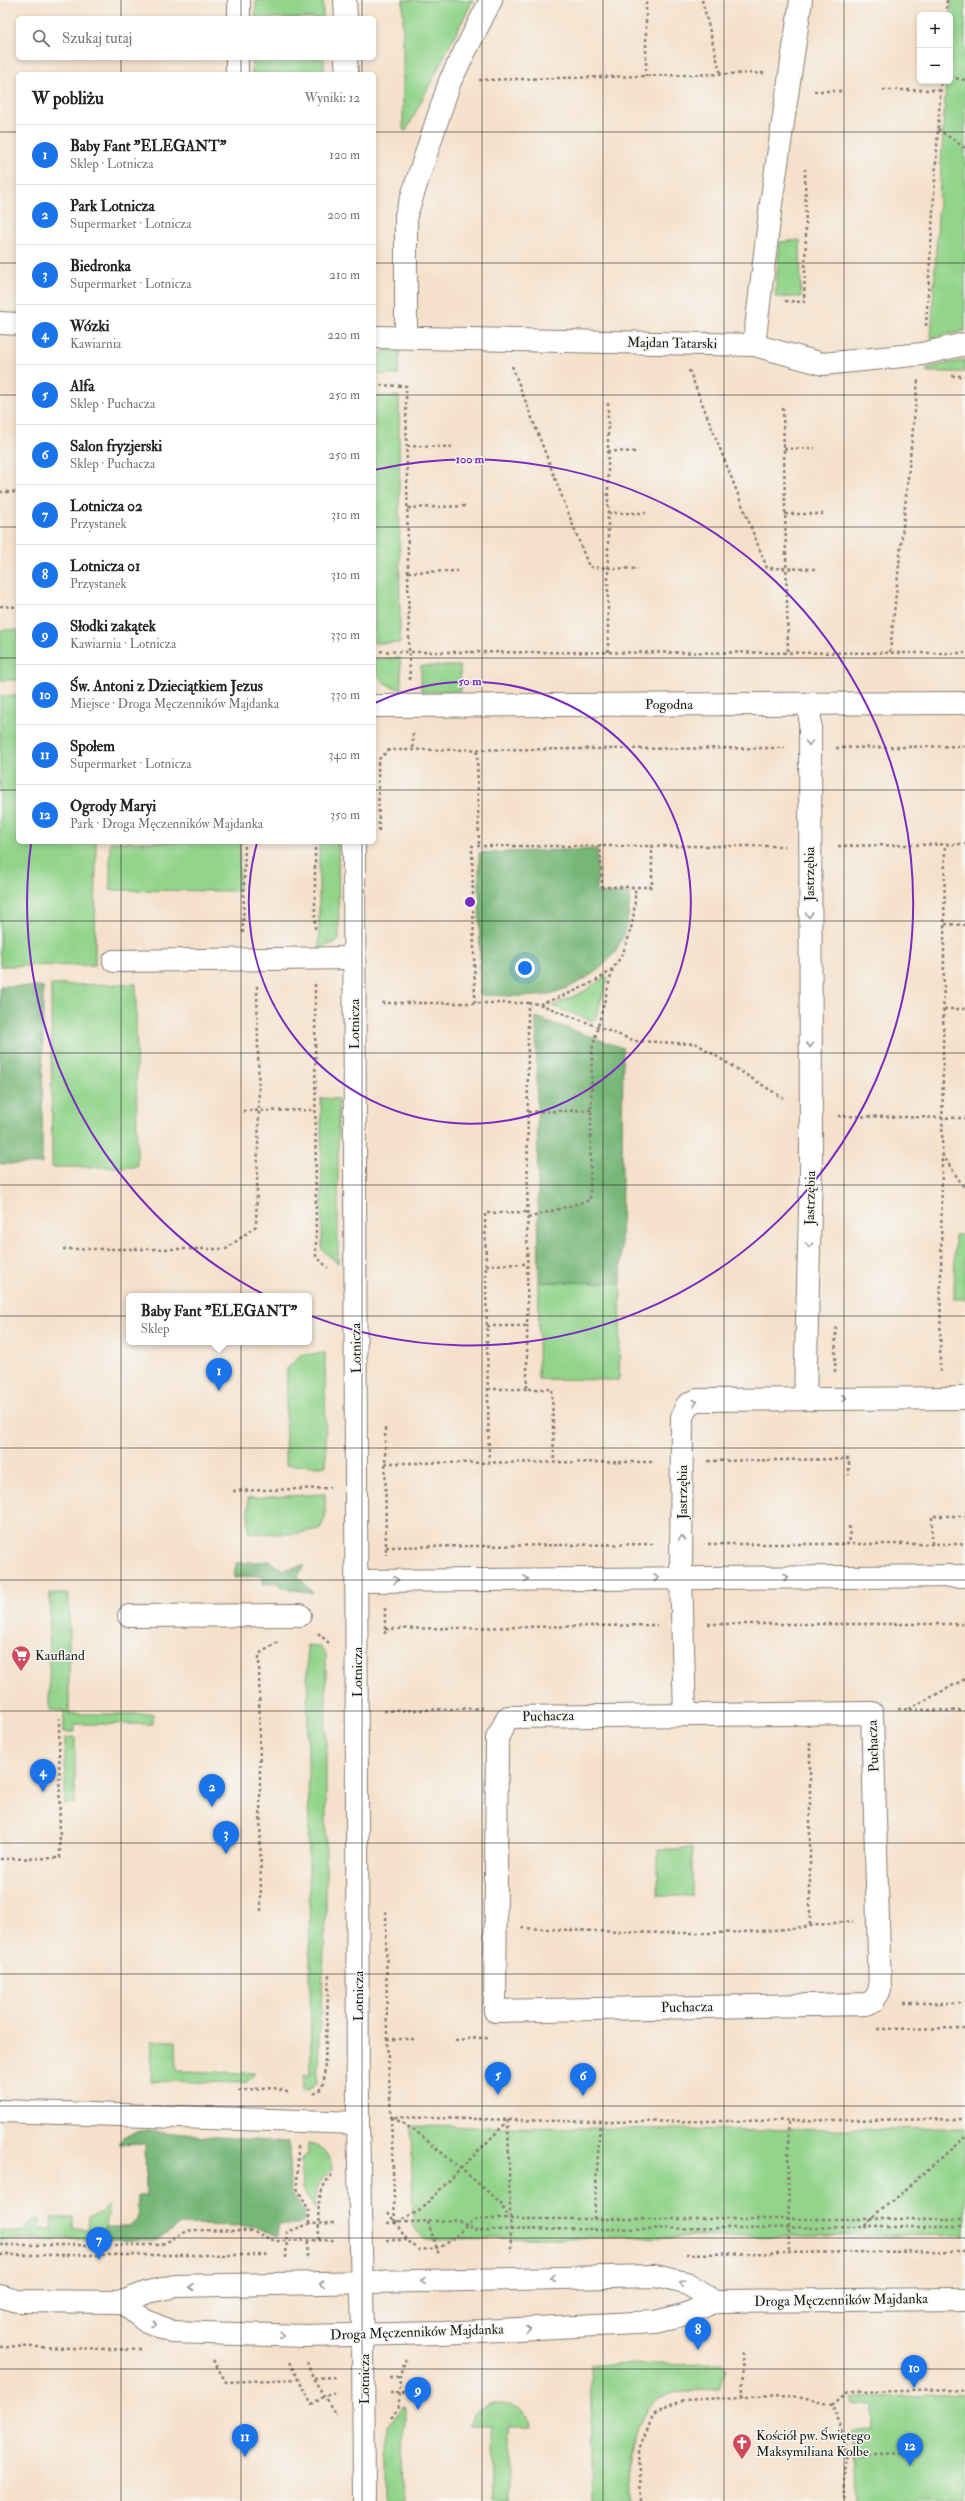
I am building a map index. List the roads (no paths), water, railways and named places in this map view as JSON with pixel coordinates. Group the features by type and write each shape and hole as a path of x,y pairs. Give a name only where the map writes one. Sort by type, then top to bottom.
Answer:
{"street":[{"path":"239,0 239,16"},
{"path":"345,0 346,16"},
{"path":"406,337 406,215 450,81 491,0"},
{"path":"754,345 801,0"},
{"path":"237,60 237,72"},
{"path":"346,60 347,72"},
{"path":"0,323 16,324"},
{"name":"Majdan Tatarski","path":"376,337 754,345 823,364 922,354 965,344"},
{"name":"Pogodna","path":"376,706 965,703"},
{"name":"Jastrzębia","path":"681,1577 682,1417 687,1405 697,1400 805,1397 811,1172 809,846 810,704"},
{"name":"Lotnicza","path":"354,844 358,2123 363,2334 364,2501"},
{"path":"114,961 354,958"},
{"path":"805,1397 965,1398"},
{"path":"357,1581 681,1577 965,1576"},
{"path":"681,1577 685,1715"},
{"path":"129,1616 300,1615"},
{"name":"Puchacza","path":"872,1713 880,1990 874,2000 859,2004 495,2011 497,1738 508,1717 685,1715 872,1713"},
{"path":"0,2111 358,2123"},
{"path":"6,2301 122,2302 148,2292 176,2286 655,2276 686,2283 716,2301"},
{"name":"Droga Męczenników Majdanka","path":"122,2302 144,2320 172,2332 304,2336 470,2332 654,2322 684,2316 716,2301 965,2299"}],"place":[{"name":"Baby Fant \"ELEGANT\"","path":"219,1391"},
{"name":"Kaufland","path":"21,1672"},
{"name":"Wózki","path":"43,1792"},
{"name":"Park Lotnicza","path":"212,1807"},
{"name":"Biedronka","path":"226,1854"},
{"name":"Alfa","path":"498,2095"},
{"name":"Salon fryzjerski","path":"583,2096"},
{"name":"Lotnicza 02","path":"99,2260"},
{"name":"Lotnicza 01","path":"698,2350"},
{"name":"Św. Antoni z Dzieciątkiem Jezus","path":"914,2388"},
{"name":"Słodki zakątek","path":"418,2410"},
{"name":"Społem","path":"245,2457"},
{"name":"Kościół pw. Świętego Maksymiliana Kolbe","path":"742,2460"},
{"name":"Ogrody Maryi","path":"910,2466"}]}
